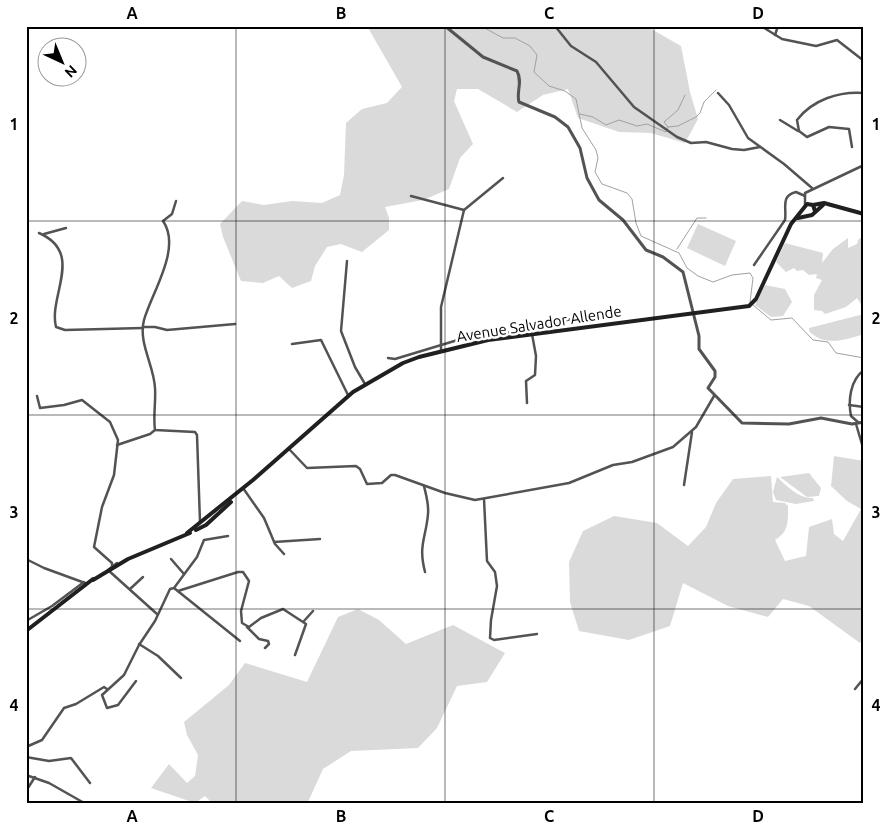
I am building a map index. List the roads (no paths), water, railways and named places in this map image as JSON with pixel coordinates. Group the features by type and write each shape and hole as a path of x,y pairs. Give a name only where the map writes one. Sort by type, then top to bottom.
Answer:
{"main road":[{"path":"811,204 815,211"},
{"path":"789,230 792,222 804,208 811,204 830,205 864,214"},
{"path":"789,230 799,218 812,215 821,206 830,205"},
{"path":"804,208 806,215"},
{"name":"Avenue Salvador Allende","path":"187,534 243,489 348,396 365,384 403,363 441,351 532,332 684,315 694,316 752,304 789,230"},
{"name":"Avenue Salvador Allende","path":"26,631 86,583 111,567 206,525 243,489"}],"street":[{"path":"445,26 483,57 515,69 520,78 519,102 555,117 568,127 580,148 582,161 596,196 622,220 646,250 662,256 681,270 684,275 694,316 699,349 715,371 715,378 708,387 714,396 742,423 789,424 820,418 858,423 864,422"},
{"path":"555,26 571,46 596,62 634,107 646,117 691,143 700,142 744,150 760,148"},
{"path":"761,26 782,39 816,46 837,40 864,61"},
{"path":"775,35 778,26"},
{"path":"718,93 729,105 748,138 784,164 812,188"},
{"path":"799,131 797,120 810,106 846,93 864,93"},
{"path":"780,120 807,136 829,127 849,129 852,147"},
{"path":"804,208 807,191 864,165"},
{"path":"441,351 441,307 464,210 503,178"},
{"path":"754,265 786,220 784,205 788,197 796,192 805,197 811,204"},
{"path":"411,196 464,210"},
{"path":"155,430 156,388 144,343 143,328 144,320 159,287 169,244 168,227 163,221 172,214 176,201"},
{"path":"42,235 66,228"},
{"path":"39,233 56,248 62,259 63,273 56,327 65,330 155,326 167,330 235,324"},
{"path":"347,261 341,331 355,367 365,384"},
{"path":"388,358 395,359 461,339 532,332 567,320 600,314"},
{"path":"527,402 526,381 535,375 536,356 532,332"},
{"path":"292,344 321,340 348,396"},
{"path":"864,370 855,380 849,405 852,419 858,420 864,451"},
{"path":"37,396 40,408 64,405 78,400 84,401 110,422 116,432 117,445 114,475 102,507 94,547 114,573 157,614"},
{"path":"289,449 307,468 356,466 360,469 367,484 382,483 393,474 462,498 484,499 569,483 613,465 632,462 673,448 692,431 714,396"},
{"path":"849,405 864,407"},
{"path":"117,445 150,434 155,430 196,432 201,524 195,531"},
{"path":"684,485 692,431"},
{"path":"424,486 428,515 422,541 421,556 425,572"},
{"path":"243,489 264,518 274,542 284,554"},
{"path":"484,499 487,562 495,572 497,586 490,638 494,640 537,634"},
{"path":"136,681 118,705 108,709 102,695 124,675 140,644 155,621 170,589 174,588 197,557 204,540 228,536"},
{"path":"274,542 320,539"},
{"path":"26,559 44,568 86,583"},
{"path":"171,559 184,574"},
{"path":"178,591 243,572 249,581 241,614 242,623 258,639 268,641 269,644 265,648"},
{"path":"130,589 143,577"},
{"path":"26,622 86,583"},
{"path":"174,588 240,641"},
{"path":"247,627 261,618 283,609 304,621 306,628 296,655"},
{"path":"304,621 313,612"},
{"path":"32,619 35,625"},
{"path":"140,644 158,656 181,678"},
{"path":"855,689 864,678"},
{"path":"26,747 42,740 64,708 76,704 104,687 107,689"},
{"path":"26,757 49,761 63,757 71,758 90,782"},
{"path":"26,775 36,777 86,804"},
{"path":"26,790 36,777"}],"waterway":[{"path":"481,26 503,38 515,38 530,46 537,55 534,72 549,86 565,91 576,99 582,128 596,150 598,158 595,172 602,184 627,193 632,199 636,223 641,236 679,253 687,268 698,276 713,282 732,275 750,273 753,278 750,302"},
{"path":"668,127 678,126 696,117 700,113 704,102 716,90"},
{"path":"580,114 593,117 606,125 619,120 637,126 647,124 666,132 668,127 664,122 678,110 685,95"},
{"path":"677,249 697,218 706,218"},
{"path":"753,305 771,320 792,318 813,340 828,342 836,353 864,358"}]}
